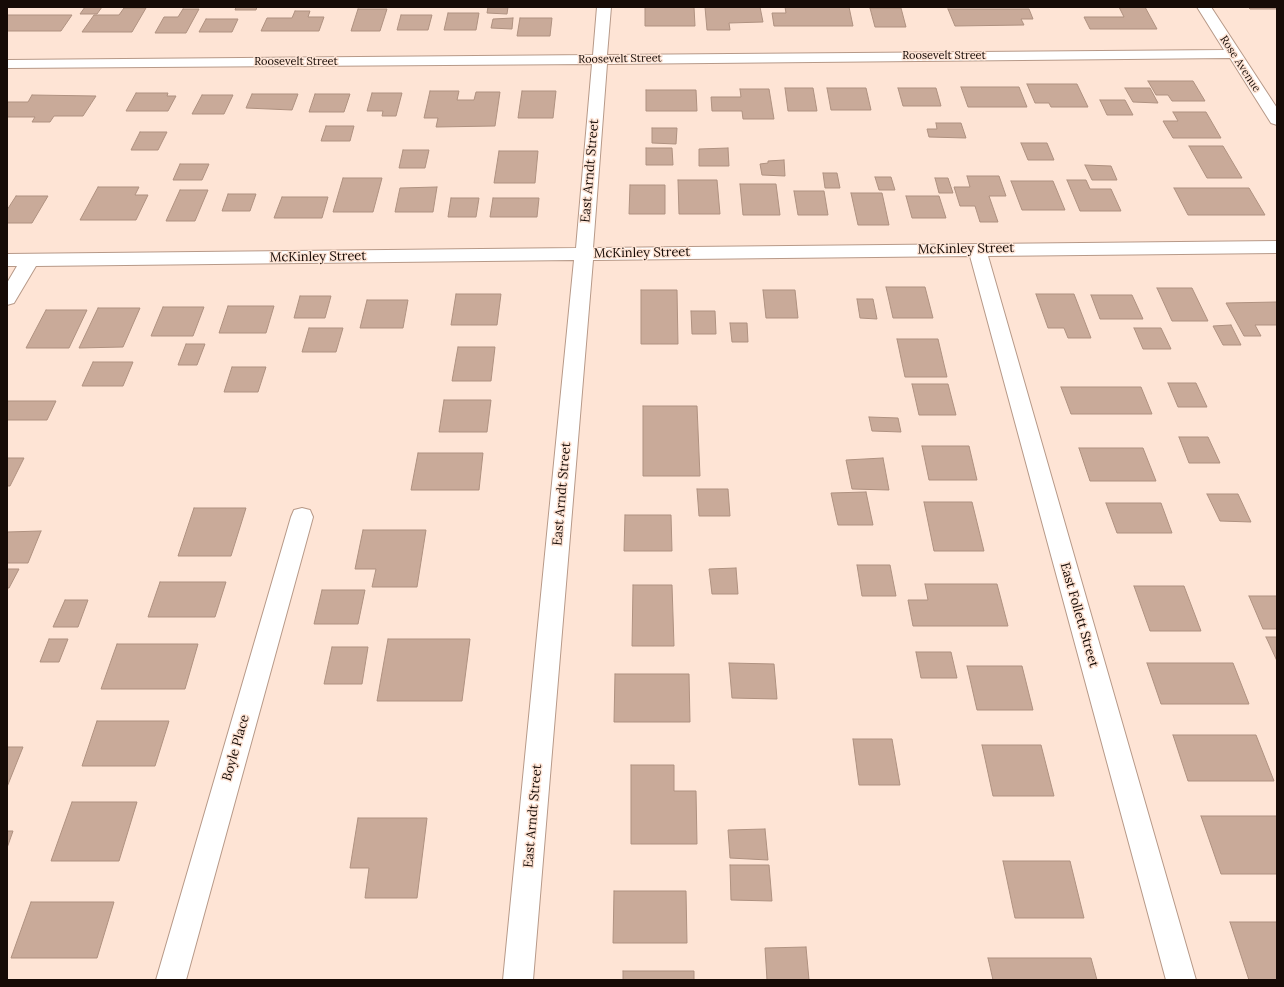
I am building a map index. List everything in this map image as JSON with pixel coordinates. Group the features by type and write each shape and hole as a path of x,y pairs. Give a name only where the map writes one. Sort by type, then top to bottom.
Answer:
{"street":[{"name":"East Arndt Street","path":"518,980 584,254 604,7"},
{"name":"Rose Avenue","path":"1204,7 1277,120"},
{"name":"Roosevelt Street","path":"7,64 1233,54"},
{"name":"McKinley Street","path":"7,260 1277,247"},
{"name":"East Follett Street","path":"977,249 1181,980"},
{"path":"7,298 30,260"},
{"name":"Boyle Place","path":"171,980 302,517"}],"building":[{"path":"85,7 102,7 97,14 80,14"},
{"path":"236,7 257,7 256,10 235,10"},
{"path":"488,7 508,7 507,14 487,13"},
{"path":"645,7 694,7 695,26 645,26"},
{"path":"705,7 760,7 763,22 729,23 730,30 707,30"},
{"path":"785,7 849,7 853,26 774,26 772,13 786,13"},
{"path":"1119,7 1145,7 1157,29 1090,29 1084,17 1124,17"},
{"path":"1248,7 1276,7 1277,9 1250,9"},
{"path":"124,8 146,8 132,32 82,32 94,15 119,15"},
{"path":"870,8 901,8 906,27 875,27"},
{"path":"183,9 199,9 186,33 155,33 164,17 178,17"},
{"path":"358,9 387,9 380,31 351,31"},
{"path":"948,9 1029,9 1033,19 1021,19 1024,25 955,26"},
{"path":"295,11 310,11 308,17 324,17 319,31 261,31 267,18 292,18"},
{"path":"448,13 479,13 476,30 444,30"},
{"path":"7,15 72,15 61,31 7,31"},
{"path":"401,15 432,15 428,30 397,30"},
{"path":"513,18 512,29 491,28 493,19"},
{"path":"520,18 552,18 550,36 517,36"},
{"path":"206,19 238,19 232,32 199,32"},
{"path":"1148,81 1193,81 1205,101 1172,101 1168,95 1156,95"},
{"path":"1027,84 1077,84 1088,107 1051,107 1049,103 1035,103"},
{"path":"961,87 1019,87 1027,107 968,107"},
{"path":"785,88 813,88 817,111 788,111"},
{"path":"827,88 866,88 871,110 831,110"},
{"path":"898,88 936,88 941,106 903,106"},
{"path":"1125,88 1150,88 1158,103 1133,102"},
{"path":"740,89 769,89 774,119 743,119 742,111 712,111 711,97 741,97"},
{"path":"646,90 696,90 697,111 646,111"},
{"path":"430,91 459,91 457,100 474,100 476,92 500,92 495,126 436,127 438,118 424,118"},
{"path":"522,91 556,91 553,118 518,118"},
{"path":"136,93 168,93 167,96 176,96 168,111 126,111"},
{"path":"372,93 402,93 396,116 382,116 383,111 367,111"},
{"path":"252,94 298,94 292,110 246,108"},
{"path":"315,94 350,94 344,112 309,112"},
{"path":"32,95 96,96 83,116 54,116 50,122 32,122 35,117 7,117 7,102 28,102"},
{"path":"202,95 233,95 224,114 192,114"},
{"path":"1100,100 1125,100 1133,115 1107,115"},
{"path":"1173,112 1206,112 1221,138 1173,138 1163,121 1178,121"},
{"path":"936,123 961,123 966,138 929,137 927,129 937,129"},
{"path":"326,126 354,126 350,141 321,141"},
{"path":"652,128 677,128 676,144 652,143"},
{"path":"140,132 167,132 158,150 131,150"},
{"path":"1021,143 1047,143 1054,160 1028,160"},
{"path":"1189,146 1223,146 1242,178 1207,178"},
{"path":"646,148 672,148 673,165 646,165"},
{"path":"728,148 729,166 699,166 699,149"},
{"path":"403,150 429,150 425,168 399,168"},
{"path":"499,151 538,151 535,183 494,183"},
{"path":"784,160 785,176 762,175 760,164 768,163 768,161"},
{"path":"180,164 209,164 202,180 173,180"},
{"path":"1085,165 1111,166 1117,180 1092,180"},
{"path":"823,173 837,173 840,188 825,188"},
{"path":"967,176 999,176 1006,196 989,196 998,222 980,222 975,206 960,206 954,187 970,187"},
{"path":"875,177 891,177 895,190 879,190"},
{"path":"343,178 382,178 373,212 333,212"},
{"path":"935,178 948,178 953,193 939,193"},
{"path":"678,180 717,180 720,214 679,214"},
{"path":"1067,180 1086,180 1090,189 1111,189 1121,211 1080,211"},
{"path":"1011,181 1053,181 1065,210 1022,210"},
{"path":"740,184 776,184 780,215 743,215"},
{"path":"630,185 665,185 665,214 629,214"},
{"path":"98,187 139,187 135,195 148,195 136,220 80,220"},
{"path":"437,187 433,212 395,212 400,188"},
{"path":"1174,188 1249,188 1265,215 1188,215"},
{"path":"180,190 208,190 195,221 166,221"},
{"path":"794,191 824,191 828,215 798,215"},
{"path":"851,193 882,193 889,225 858,225"},
{"path":"228,194 256,194 250,211 222,211"},
{"path":"16,196 48,196 32,223 7,223 7,210"},
{"path":"906,196 939,196 946,218 912,218"},
{"path":"282,197 328,197 322,218 274,218"},
{"path":"451,198 479,198 476,217 448,217"},
{"path":"493,198 539,198 537,217 490,217"},
{"path":"886,287 925,287 933,318 893,318"},
{"path":"1157,288 1192,288 1208,321 1172,321"},
{"path":"641,290 677,290 678,344 641,344"},
{"path":"763,290 795,290 798,318 766,318"},
{"path":"456,294 501,294 497,325 451,325"},
{"path":"1036,294 1074,294 1091,338 1068,338 1064,328 1048,328"},
{"path":"1091,295 1132,295 1143,319 1100,319"},
{"path":"300,296 331,296 325,318 294,318"},
{"path":"857,299 873,299 877,319 860,318"},
{"path":"367,300 408,300 403,328 360,328"},
{"path":"1277,302 1277,325 1255,325 1261,336 1244,336 1226,303"},
{"path":"228,306 274,306 266,333 219,333"},
{"path":"163,307 204,307 193,336 151,336"},
{"path":"98,308 140,308 123,347 79,348"},
{"path":"46,310 87,310 69,348 26,348"},
{"path":"691,311 715,311 716,334 692,334"},
{"path":"730,323 747,323 748,342 732,342"},
{"path":"1231,325 1241,345 1223,345 1213,326"},
{"path":"309,328 343,328 336,352 302,352"},
{"path":"1134,328 1161,328 1171,349 1143,349"},
{"path":"897,339 938,339 947,377 905,377"},
{"path":"186,344 205,344 197,365 178,365"},
{"path":"458,347 495,347 491,381 452,381"},
{"path":"93,362 133,362 123,386 82,386"},
{"path":"232,367 266,367 258,392 224,392"},
{"path":"1168,383 1196,383 1207,407 1178,407"},
{"path":"912,384 948,384 956,415 919,415"},
{"path":"1061,387 1141,387 1152,414 1071,414"},
{"path":"444,400 491,400 487,432 439,432"},
{"path":"7,401 56,401 47,420 7,420"},
{"path":"643,406 697,406 700,476 643,476"},
{"path":"869,417 898,418 901,432 872,431"},
{"path":"1179,437 1208,437 1220,463 1189,463"},
{"path":"922,446 969,446 977,480 929,480"},
{"path":"1079,448 1143,448 1156,481 1090,481"},
{"path":"418,453 483,453 479,490 411,490"},
{"path":"7,458 24,458 10,486 7,486"},
{"path":"883,458 889,490 852,489 846,460"},
{"path":"697,489 728,489 730,516 699,516"},
{"path":"866,492 873,525 838,525 831,493"},
{"path":"1207,494 1238,494 1251,522 1220,521"},
{"path":"924,502 972,502 984,551 934,551"},
{"path":"1106,503 1161,503 1172,533 1117,533"},
{"path":"194,508 246,508 231,556 178,556"},
{"path":"625,515 671,515 672,551 624,551"},
{"path":"363,530 426,530 417,587 372,587 376,569 355,569"},
{"path":"41,531 28,563 7,563 7,532"},
{"path":"857,565 890,565 896,596 862,596"},
{"path":"736,568 738,594 712,594 709,569"},
{"path":"7,569 19,569 9,588 7,588"},
{"path":"160,582 226,582 215,617 148,617"},
{"path":"925,584 997,584 1008,626 913,626 908,600 928,600"},
{"path":"633,585 672,585 674,646 632,646"},
{"path":"1134,586 1184,586 1201,631 1150,631"},
{"path":"322,590 365,590 358,624 314,624"},
{"path":"1249,596 1277,596 1277,629 1263,629"},
{"path":"65,600 88,600 78,627 53,627"},
{"path":"1266,637 1277,637 1277,661"},
{"path":"49,639 68,639 59,662 40,662"},
{"path":"388,639 470,639 462,701 377,701"},
{"path":"117,644 198,644 185,689 101,689"},
{"path":"332,647 368,647 362,684 324,684"},
{"path":"916,652 951,652 957,678 921,678"},
{"path":"729,663 774,664 777,699 732,698"},
{"path":"1147,663 1233,663 1249,704 1161,704"},
{"path":"967,666 1022,666 1033,710 977,710"},
{"path":"615,674 689,674 690,722 614,722"},
{"path":"97,721 169,721 155,766 82,766"},
{"path":"1173,735 1256,735 1274,781 1188,781"},
{"path":"853,739 892,739 900,785 859,785"},
{"path":"982,745 1041,745 1054,796 993,796"},
{"path":"7,747 23,747 7,787"},
{"path":"631,765 674,765 674,791 696,791 697,844 631,844"},
{"path":"72,802 137,802 119,861 51,861"},
{"path":"1201,816 1277,816 1277,874 1221,874"},
{"path":"358,818 427,818 417,898 365,898 369,868 350,868"},
{"path":"765,829 768,860 730,858 728,830"},
{"path":"7,831 13,831 7,848"},
{"path":"1003,861 1070,861 1084,918 1015,918"},
{"path":"730,865 769,865 772,901 731,900"},
{"path":"614,891 686,891 687,943 613,943"},
{"path":"31,902 114,902 97,958 11,958"},
{"path":"1230,922 1277,922 1277,980 1249,980"},
{"path":"806,947 809,980 767,980 765,948"},
{"path":"988,958 1091,958 1097,980 993,980"},
{"path":"623,971 694,971 694,980 623,980"}]}
